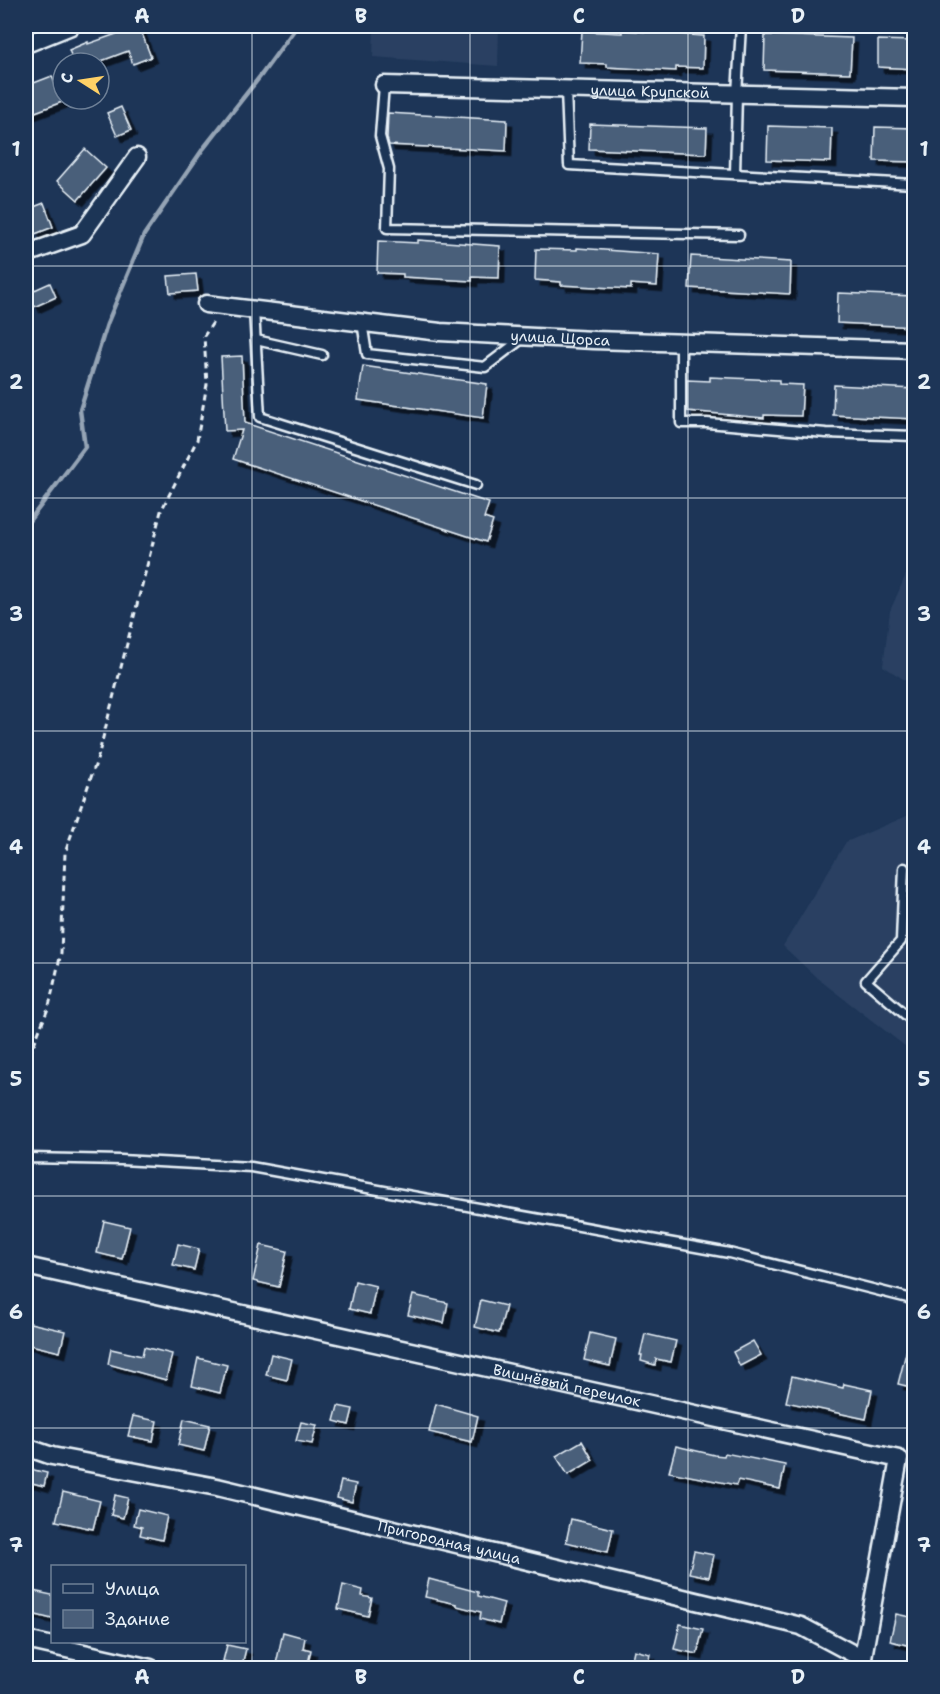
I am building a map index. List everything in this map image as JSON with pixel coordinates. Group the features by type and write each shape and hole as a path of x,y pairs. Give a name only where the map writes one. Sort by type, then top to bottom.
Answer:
{"street":[{"path":"26,44 71,26"},
{"name":"улица Крупской","path":"384,85 915,98"},
{"path":"26,254 82,234 137,157"},
{"name":"улица Щорса","path":"206,304 440,332 681,343 915,350"},
{"name":"Вишнёвый переулок","path":"26,1266 899,1459 862,1664"},
{"name":"Пригородная улица","path":"26,1448 52,1456 217,1487 801,1626 862,1664"},
{"path":"26,1640 151,1668"}],"lane":[{"path":"735,174 741,26"},
{"path":"384,85 380,136 389,169 387,228 739,235"},
{"path":"566,90 569,165 915,184"},
{"path":"254,310 260,417 476,485"},
{"path":"362,322 367,354 485,367 526,336"},
{"path":"256,340 322,355"},
{"path":"681,343 681,423 826,433 915,436"},
{"path":"903,868 901,941 866,981 915,1022"},
{"path":"26,1161 30,1158 121,1160 251,1167 729,1253 908,1298 915,1302"}],"path":[{"path":"26,1064 49,1006 61,953 65,853 98,758 161,511 197,440 207,384 204,336 224,307"}],"shaded area":[{"path":"374,26 499,26 498,66 373,57"},
{"path":"912,561 914,561 914,686 883,666 890,611"},
{"path":"914,813 914,1053 817,978 783,946 846,842"}],"building":[{"path":"139,26 151,57 133,64 128,51 111,57 111,51 69,50 88,42 88,44"},
{"path":"622,30 704,36 703,68 676,67 676,71 580,63 582,31 622,33"},
{"path":"765,35 852,38 850,73 764,70"},
{"path":"878,40 915,41 915,69 878,67"},
{"path":"51,76 51,106 30,114 26,103 26,86"},
{"path":"121,107 131,130 117,136 107,113"},
{"path":"388,113 507,120 506,151 389,145"},
{"path":"590,124 707,128 706,154 589,149"},
{"path":"768,126 832,128 831,162 767,160"},
{"path":"875,127 915,128 915,162 874,161"},
{"path":"85,149 106,168 78,200 57,181"},
{"path":"44,203 53,227 35,234 26,210"},
{"path":"418,240 500,246 499,278 472,277 472,281 403,277 403,274 377,273 378,241 418,243"},
{"path":"577,248 659,254 657,286 631,284 631,289 561,285 561,282 535,280 536,249 577,250"},
{"path":"691,256 791,262 790,294 689,288"},
{"path":"196,274 198,291 170,293 168,276"},
{"path":"50,283 56,297 34,307 28,293"},
{"path":"838,293 915,296 915,327 837,323"},
{"path":"242,356 245,423 489,503 484,518 493,521 486,542 233,459 242,430 225,431 221,357"},
{"path":"363,366 487,384 483,418 358,400"},
{"path":"710,377 779,380 779,384 803,385 801,416 764,415 764,418 687,411 687,380 710,381"},
{"path":"834,385 915,389 915,419 833,415"},
{"path":"104,1221 130,1227 122,1259 97,1253"},
{"path":"178,1244 199,1249 194,1270 173,1265"},
{"path":"261,1245 287,1251 279,1287 253,1281"},
{"path":"355,1281 376,1286 370,1314 349,1309"},
{"path":"413,1295 448,1303 444,1323 408,1315"},
{"path":"481,1300 506,1306 499,1333 475,1327"},
{"path":"30,1323 65,1331 60,1352 26,1344"},
{"path":"590,1333 616,1339 610,1366 584,1360"},
{"path":"645,1334 676,1341 671,1362 656,1359 655,1365 641,1361 642,1355 640,1355"},
{"path":"910,1337 915,1338 915,1388 898,1384"},
{"path":"753,1341 761,1355 740,1366 733,1352"},
{"path":"144,1347 172,1354 166,1380 108,1364 111,1349 142,1356"},
{"path":"271,1354 292,1359 287,1380 266,1375"},
{"path":"198,1358 227,1365 220,1393 192,1386"},
{"path":"792,1376 843,1388 844,1384 872,1390 866,1419 786,1402"},
{"path":"436,1404 478,1416 472,1442 429,1432"},
{"path":"338,1406 353,1409 349,1425 334,1421"},
{"path":"133,1416 157,1421 153,1441 128,1436"},
{"path":"184,1419 210,1425 204,1451 178,1445"},
{"path":"301,1422 317,1425 312,1444 296,1441"},
{"path":"582,1441 593,1460 568,1475 556,1456"},
{"path":"676,1446 714,1455 724,1456 725,1453 785,1465 780,1489 738,1480 736,1485 669,1472"},
{"path":"30,1469 47,1473 44,1486 28,1482"},
{"path":"341,1481 356,1484 352,1502 337,1498"},
{"path":"63,1492 100,1501 93,1529 56,1521"},
{"path":"115,1495 128,1498 123,1518 111,1515"},
{"path":"138,1509 167,1516 162,1540 140,1535 142,1527 134,1525"},
{"path":"571,1519 613,1529 608,1552 566,1542"},
{"path":"694,1551 714,1555 709,1577 689,1573"},
{"path":"429,1579 478,1592 478,1596 504,1603 499,1624 480,1619 481,1612 425,1597"},
{"path":"343,1585 363,1590 362,1596 372,1598 368,1616 338,1609"},
{"path":"33,1591 51,1595 51,1619 28,1613"},
{"path":"896,1614 915,1618 915,1633 911,1646 890,1641"},
{"path":"680,1624 703,1629 697,1654 674,1649"},
{"path":"283,1632 305,1638 303,1648 311,1650 307,1668 276,1664"},
{"path":"227,1645 246,1649 242,1665 223,1661"},
{"path":"634,1650 650,1654 647,1668 630,1668"}],"waterway":[{"path":"26,525 85,447 80,410 107,324 144,235 203,149 297,26"}]}
